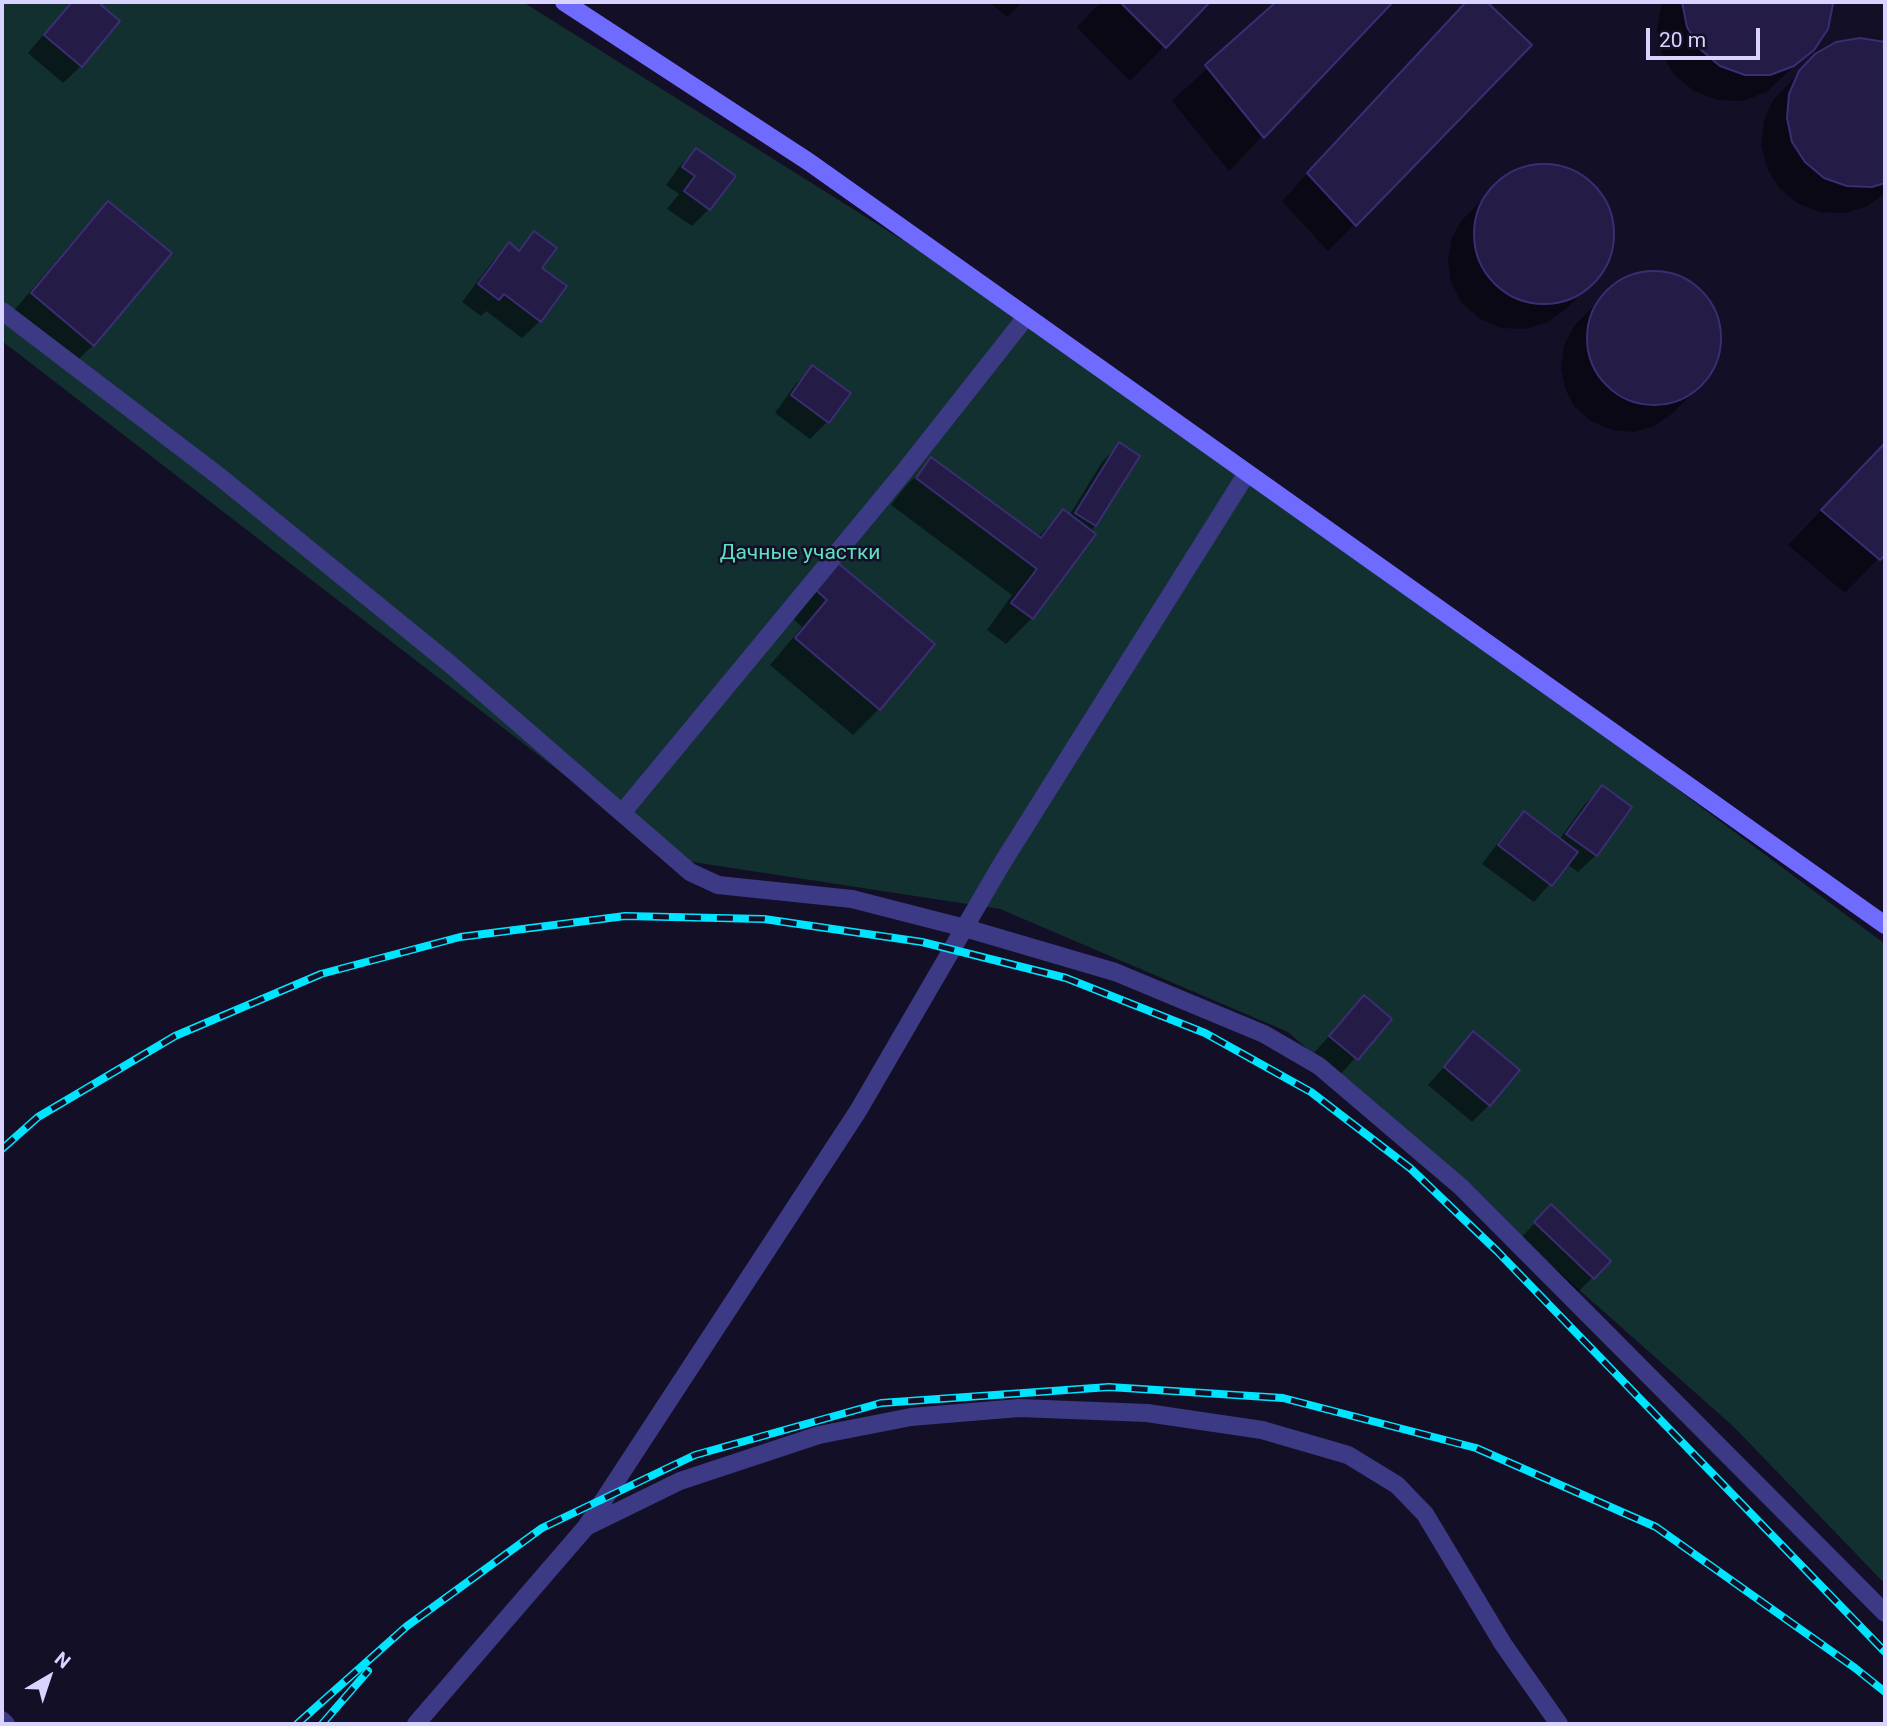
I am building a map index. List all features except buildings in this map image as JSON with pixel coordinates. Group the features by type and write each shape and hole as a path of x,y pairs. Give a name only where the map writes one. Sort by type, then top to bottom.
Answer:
{"main road":[{"path":"564,2 809,163 1885,925"}],"lane":[{"path":"2,311 220,477 450,664 690,872 718,885 852,899 965,928 1115,972 1264,1034 1318,1066 1461,1187 1885,1613"},
{"path":"622,813 904,473 1026,317"},
{"path":"416,1724 586,1527 858,1111 1001,865 1247,472"},
{"path":"586,1527 680,1481 819,1435 911,1417 1019,1408 1147,1413 1262,1430 1348,1455 1397,1485 1425,1514 1503,1644 1559,1724"},
{"path":"2,1720 6,1724"}],"green space":[{"name":"Дачные участки","path":"2,2 523,2 1140,389 1885,944 1885,1584 1734,1427 1288,1032 1000,909 673,859 2,341"}],"railway":[{"path":"2,1149 38,1117 175,1036 321,974 460,937 625,916 764,919 922,942 1066,978 1205,1033 1311,1092 1410,1168 1497,1251 1885,1652"},
{"path":"297,1724 407,1626 542,1528 695,1455 881,1403 1109,1387 1283,1398 1476,1448 1656,1527 1885,1692"},
{"path":"322,1724 368,1671"}]}
